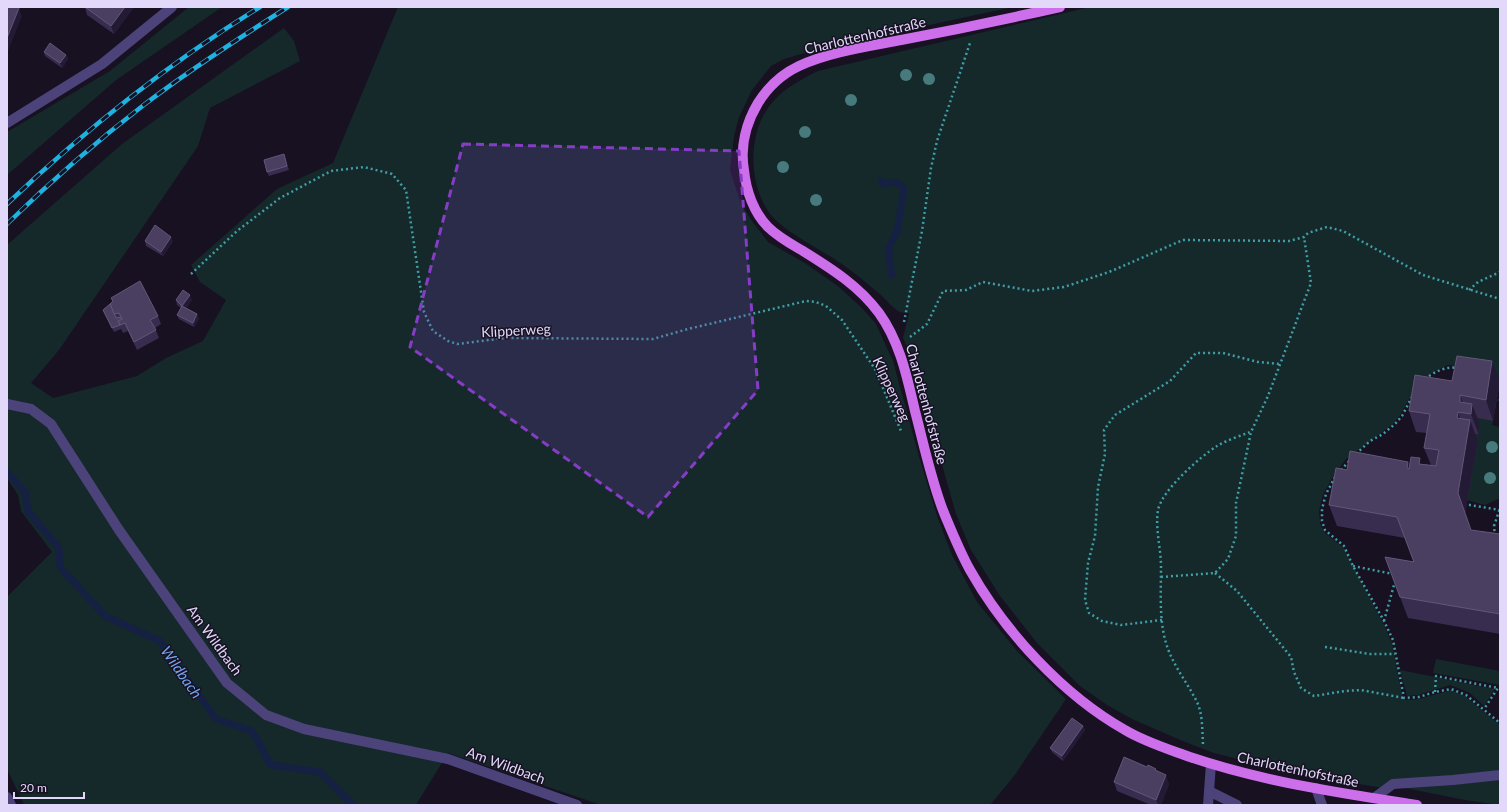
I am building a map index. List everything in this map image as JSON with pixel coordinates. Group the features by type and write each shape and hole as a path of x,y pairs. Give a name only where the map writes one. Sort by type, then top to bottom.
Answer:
{"main road":[{"name":"Charlottenhofstraße","path":"1060,7 976,26 836,54 799,65 778,78 756,107 748,125 743,146 743,166 752,203 762,220 777,235 827,266 858,289 880,314 898,346 924,446 944,511 970,570 992,604 1021,641 1074,695 1127,732 1152,743 1207,762 1267,779 1417,805"}],"street":[{"path":"7,123 102,64 172,7"},
{"name":"Am Wildbach","path":"7,404 31,409 51,424 119,530 227,683 266,714 304,729 448,759 577,805"},
{"path":"1207,762 1208,805"},
{"path":"1374,798 1393,784 1453,780 1500,774"},
{"path":"1316,788 1322,805"},
{"path":"1208,791 1237,805"},
{"path":"7,797 11,805"}],"path":[{"path":"898,346 909,299 937,141 976,26"},
{"name":"Klipperweg","path":"191,274 237,231 280,198 331,171 364,167 392,174 406,190 424,312 433,331 448,341 457,344 505,338 653,339 688,329 806,301 816,302 826,306 842,320 875,369 902,434 912,442 924,446"},
{"path":"898,346 927,324 943,291 966,290 984,282 1032,292 1064,287 1108,272 1183,240 1289,241 1304,237 1327,227 1343,231 1422,275 1500,299"},
{"path":"1161,577 1215,573 1228,559 1236,536 1236,503 1251,432 1268,396 1311,284 1304,237"},
{"path":"1469,290 1478,282 1500,272"},
{"path":"1162,620 1122,625 1102,621 1089,613 1085,600 1088,563 1095,536 1098,487 1105,454 1104,430 1115,415 1170,381 1196,353 1223,353 1258,362 1280,364"},
{"path":"1424,381 1444,369 1456,368 1461,370"},
{"path":"1404,698 1393,640 1384,621 1352,566 1344,546 1325,530 1322,521 1322,509 1326,494 1334,478 1348,461 1370,441 1395,424 1402,416 1413,394"},
{"path":"1500,399 1500,404"},
{"path":"1207,762 1202,720 1197,703 1183,679 1166,643 1162,620 1158,509 1168,491 1190,467 1218,446 1251,432"},
{"path":"1464,504 1500,510 1494,526 1496,542"},
{"path":"1352,566 1398,575"},
{"path":"1215,573 1237,591 1291,657 1294,672 1301,688 1314,696 1361,690 1404,698 1419,697 1451,689 1466,695 1500,723"},
{"path":"1384,621 1394,585"},
{"path":"1325,647 1370,654 1396,654"},
{"path":"1435,692 1436,676 1498,688 1484,709"}],"highlighted area":[{"path":"463,144 739,151 758,390 648,517 410,347"}],"green space":[{"path":"189,7 222,7 116,80 7,175 7,132 110,71"},
{"path":"398,7 1013,7 822,48 784,59 771,66 752,90 739,117 734,136 730,170 740,201 751,220 768,242 805,263 839,287 862,308 876,324 893,361 937,516 952,555 977,602 1017,651 1066,699 1014,776 990,805 601,805 448,753 416,805 24,805 7,769 7,597 52,552 21,511 18,495 7,478 7,245 122,144 284,28 294,41 300,61 210,108 198,146 59,350 31,383 53,398 137,376 166,358 203,341 226,300 200,282 191,265 277,189 333,163"},
{"path":"1090,7 1500,7 1500,378 1448,365 1432,373 1418,384 1393,424 1346,459 1332,478 1323,495 1319,511 1320,523 1324,532 1344,548 1385,627 1392,643 1403,700 1419,699 1451,690 1465,696 1500,725 1500,772 1384,788 1265,766 1214,753 1185,742 1132,719 1107,705 1080,686 1037,643 1000,596 971,550 956,514 914,362 903,338 909,313 902,313 898,311 851,270 787,229 771,215 763,203 758,190 753,160 754,144 758,130 763,116 776,98 799,81 818,71"},
{"path":"1468,416 1493,421 1492,425 1500,427 1500,498 1485,505 1467,500 1465,433 1479,435"},
{"path":"1436,659 1500,671 1500,685 1433,673"},
{"path":"1400,670 1495,689 1484,706 1470,693 1450,685 1418,695 1407,696"},
{"path":"1500,776 1500,805 1465,800 1395,786"}],"building":[{"path":"7,7 19,8 7,38"},
{"path":"85,7 125,7 111,26"},
{"path":"50,43 66,55 60,63 44,52"},
{"path":"284,154 287,166 267,172 264,160"},
{"path":"155,225 171,237 161,252 145,241"},
{"path":"140,281 158,316 150,320 156,330 134,342 125,323 120,325 118,321 122,319 119,313 114,314 110,304 113,301 111,298"},
{"path":"183,290 190,295 182,306 176,300"},
{"path":"110,304 116,318 121,317 122,319 118,321 120,325 112,328 103,310"},
{"path":"182,306 197,314 193,323 177,315"},
{"path":"1457,356 1492,361 1486,400 1460,395 1460,402 1472,404 1471,414 1458,412 1457,418 1470,420 1458,493 1471,530 1500,534 1500,614 1400,597 1385,557 1414,562 1397,517 1329,505 1336,468 1347,470 1350,451 1408,462 1407,468 1409,469 1411,457 1420,458 1419,464 1436,466 1439,450 1424,448 1430,414 1409,411 1415,375 1452,381"},
{"path":"1072,718 1083,726 1062,756 1050,748"},
{"path":"1124,757 1147,767 1148,765 1166,775 1156,800 1114,782"}],"waterway":[{"path":"881,181 884,184 892,182 904,189 897,232 889,247 889,259 892,275"},
{"name":"Wildbach","path":"7,472 25,492 28,511 59,548 60,567 105,616 160,641 216,719 252,731 271,765 320,772 353,805"}],"railway":[{"path":"7,204 66,150 128,99 193,51 260,7"},
{"path":"7,224 74,162 145,104 215,54 288,7"}]}
